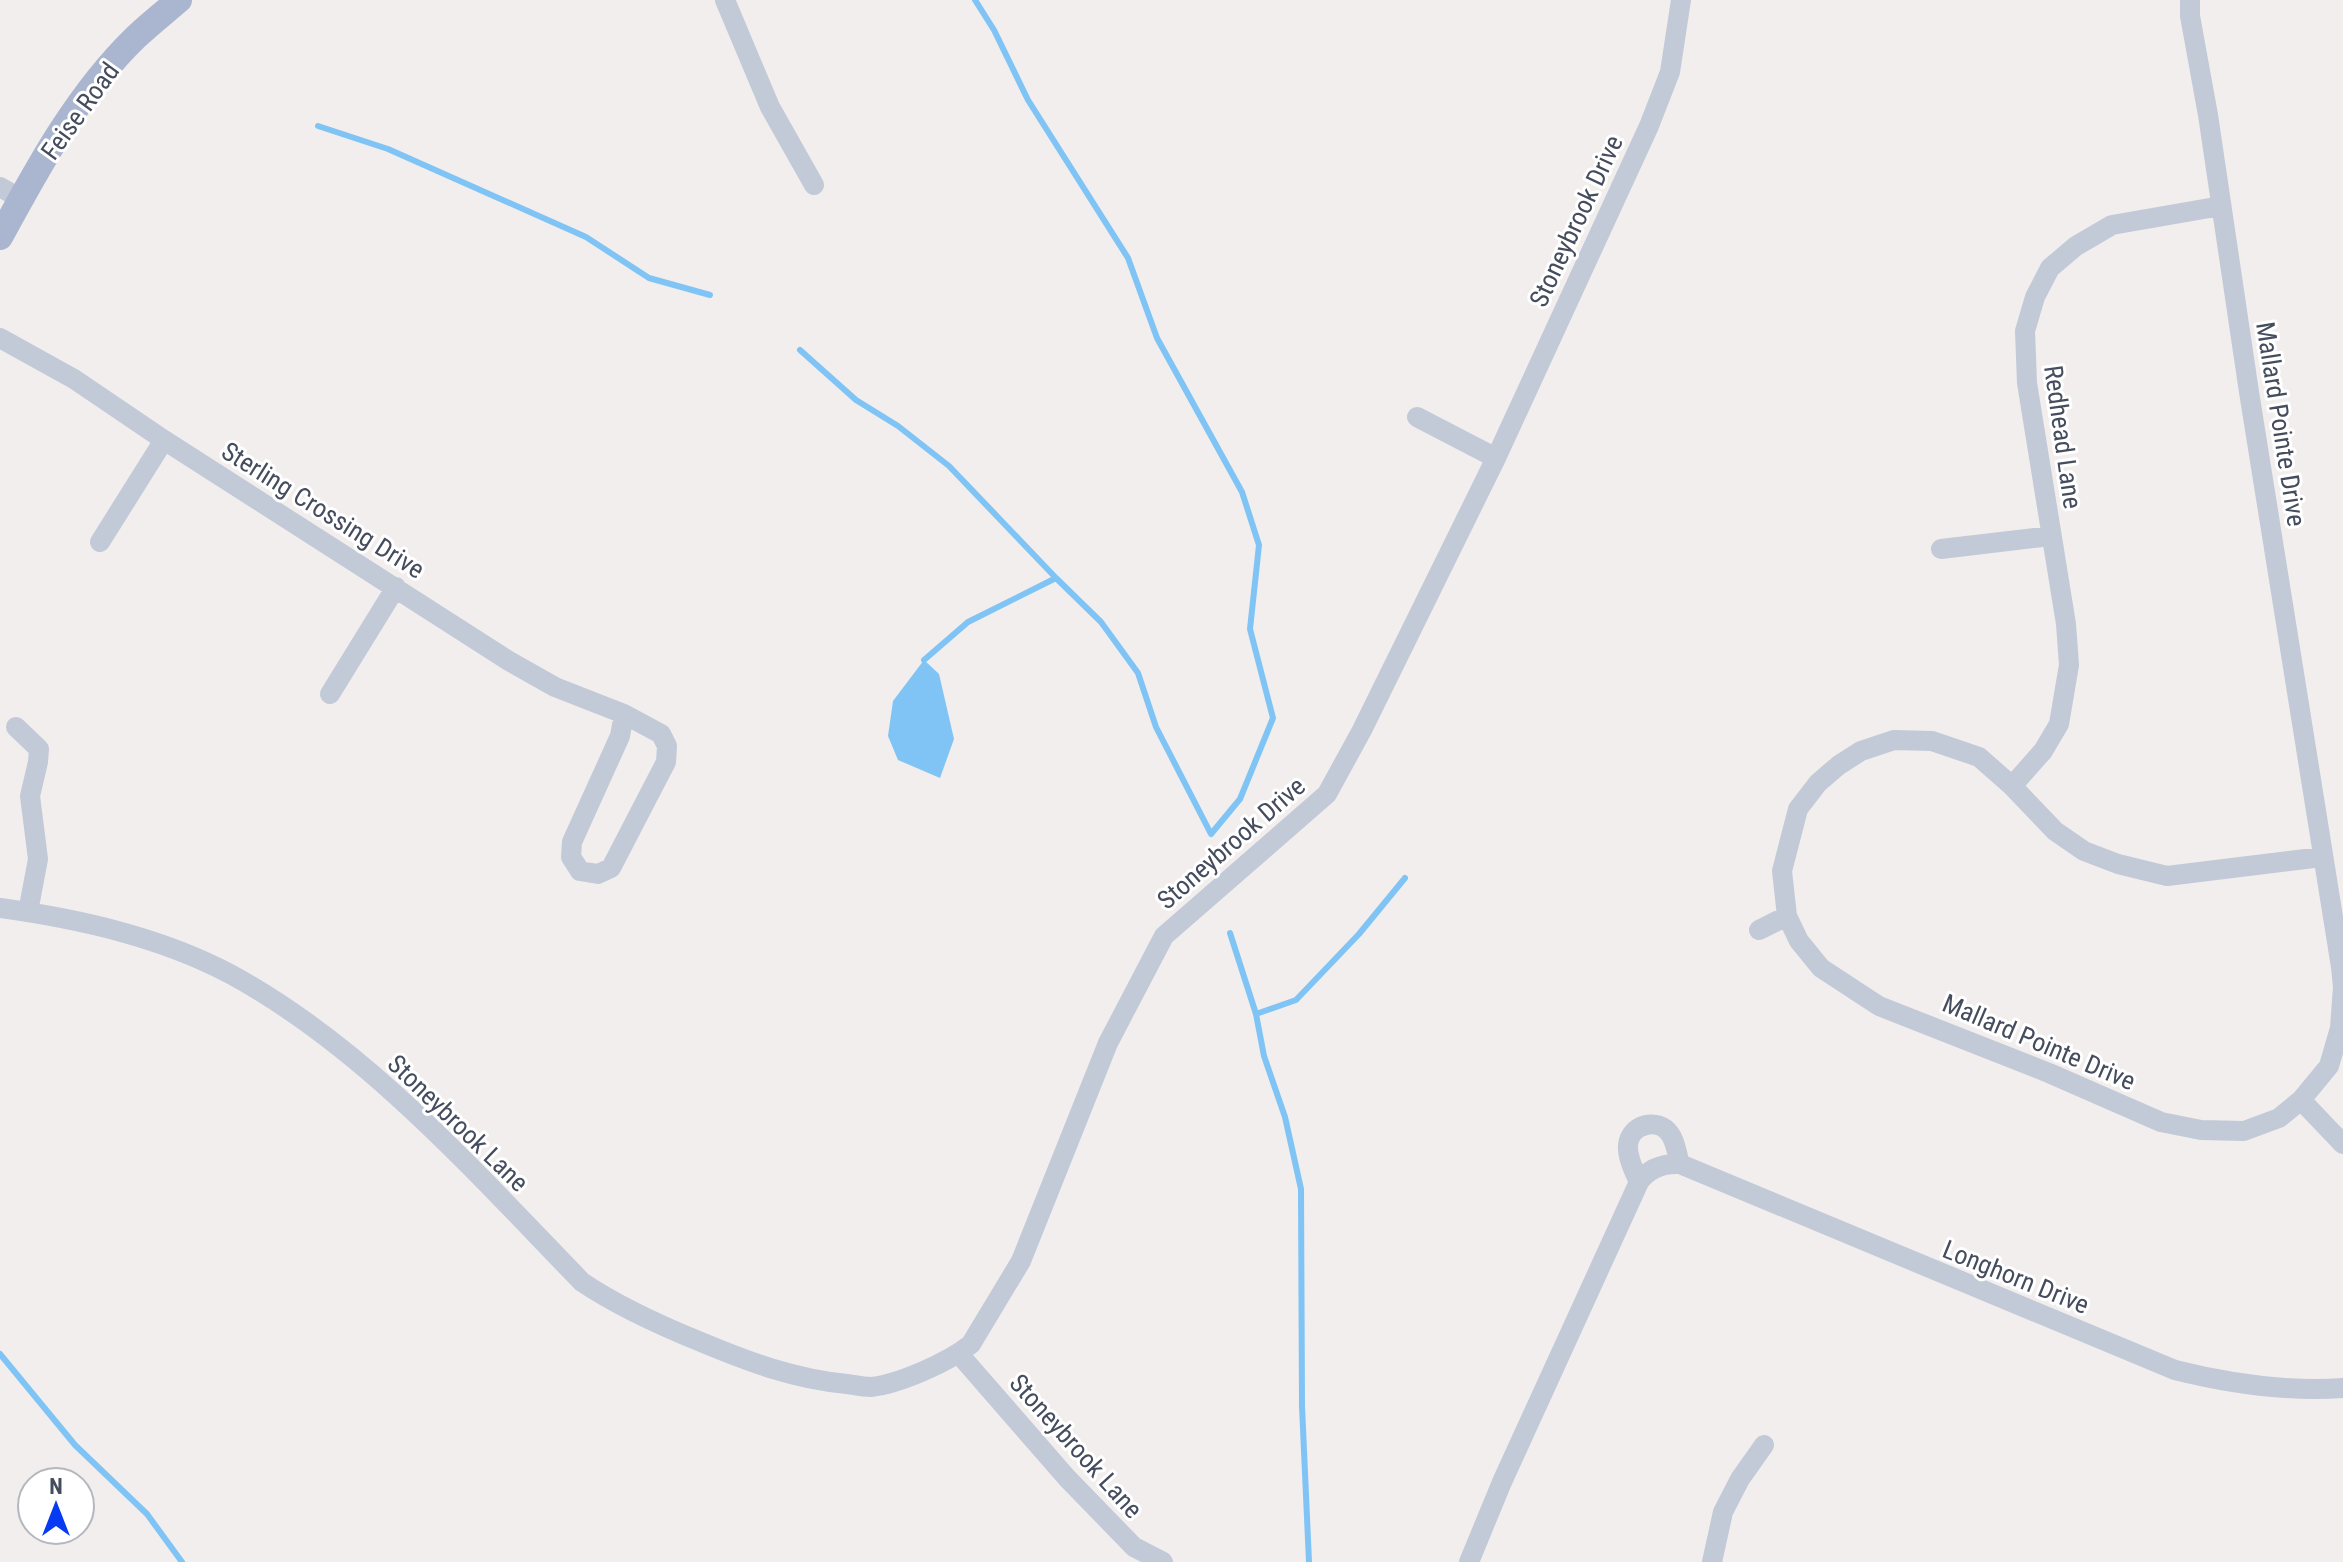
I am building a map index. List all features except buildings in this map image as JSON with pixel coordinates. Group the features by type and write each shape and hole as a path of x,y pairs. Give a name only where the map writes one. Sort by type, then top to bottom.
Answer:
{"main road":[{"name":"Feise Road","path":"0,237 10,193 44,159 84,99 135,38 179,0"}],"street":[{"path":"725,0 770,107 814,185"},
{"name":"Stoneybrook Drive","path":"871,1387 931,1369 971,1344 1021,1261 1108,1043 1164,936 1327,794 1362,730 1496,458 1649,126 1670,72 1681,0"},
{"name":"Mallard Pointe Drive","path":"2190,0 2190,16 2341,967 2341,1014 2329,1066 2301,1100 2279,1118 2244,1131 2201,1130 2161,1122 1970,1040 1879,1006 1821,968 1799,941 1787,916 1782,871 1798,809 1818,783 1839,765 1861,751 1894,740 1932,741 1979,757 2055,831 2084,851 2118,864 2167,876 2322,857"},
{"name":"Redhead Lane","path":"2012,786 2043,751 2059,724 2069,665 2066,624 2027,383 2025,331 2035,297 2050,268 2076,246 2112,225 2221,206"},
{"name":"Sterling Crossing Drive","path":"0,338 74,379 509,661 543,681 624,714 661,734 667,746 666,762 611,868 598,874 580,871 571,857 572,842 620,736 624,714"},
{"path":"1417,417 1496,458"},
{"path":"100,542 164,440"},
{"path":"1941,549 2051,536"},
{"path":"330,694 396,587"},
{"path":"16,727 39,749 30,796 38,859 28,912"},
{"name":"Stoneybrook Lane","path":"0,908 114,930 175,950 231,975 319,1030 444,1139 582,1282 608,1300 649,1321 771,1370 822,1382 871,1387"},
{"path":"1759,930 1787,916"},
{"path":"2301,1100 2343,1144"},
{"path":"1469,1562 1508,1467 1639,1182 1658,1167 1669,1163 1680,1164 1672,1137 1653,1124 1645,1125 1628,1141 1629,1157 1639,1182"},
{"name":"Longhorn Drive","path":"1680,1164 2175,1370 2254,1387 2343,1388"},
{"name":"Stoneybrook Lane","path":"959,1354 1067,1478 1134,1547 1163,1562"},
{"path":"1712,1562 1723,1512 1740,1479 1764,1445"}],"water":[{"path":"924,660 939,674 954,739 940,778 898,760 888,736 893,701"}],"waterway":[{"path":"800,350 856,400 898,426 949,466 1101,622 1138,673 1156,727 1211,834 1240,799 1273,718 1250,629 1259,545 1242,492 1157,338 1128,258 1028,100 994,30 975,0"},
{"path":"318,126 388,149 586,237 649,278 710,295"},
{"path":"924,660 968,622 1056,578"},
{"path":"1256,1014 1296,1000 1359,934 1405,878"},
{"path":"1230,933 1256,1014 1264,1056 1285,1117 1301,1189 1302,1406 1309,1562"},
{"path":"0,1354 75,1445 147,1514 182,1562"}]}
